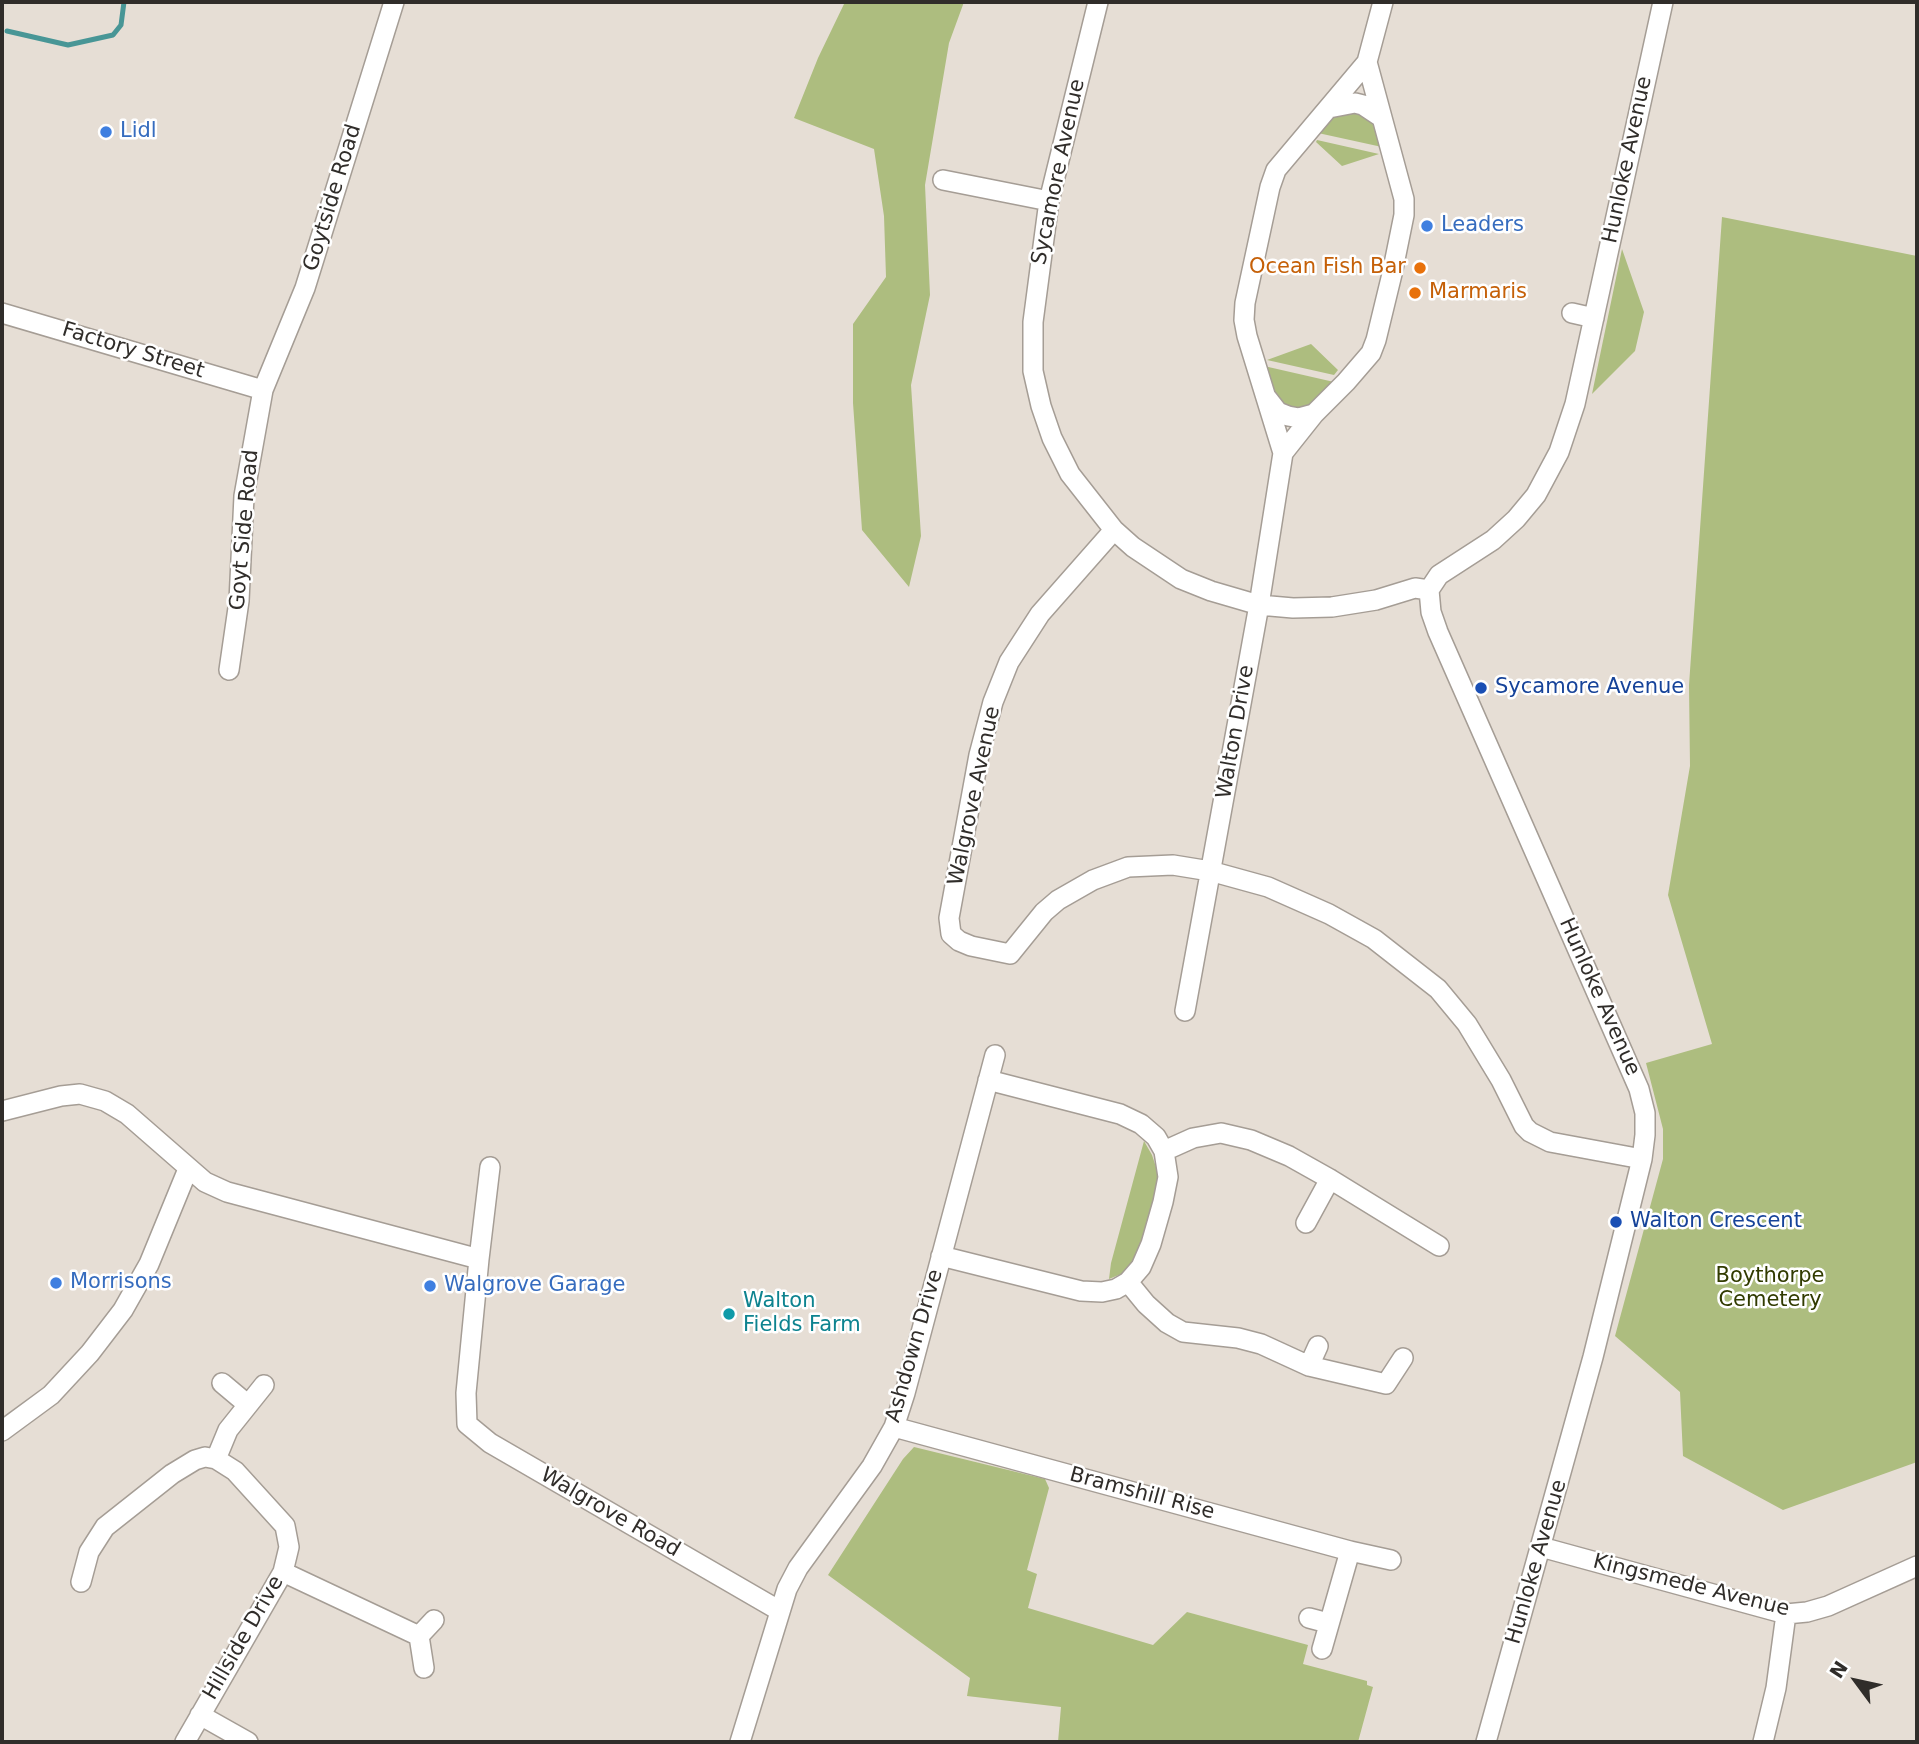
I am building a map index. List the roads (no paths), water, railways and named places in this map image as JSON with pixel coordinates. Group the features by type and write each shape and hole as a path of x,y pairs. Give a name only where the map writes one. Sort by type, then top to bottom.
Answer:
{"street":[{"name":"Goytside Road","path":"263,390 305,288 394,2"},
{"name":"Sycamore Avenue","path":"1097,2 1049,201 1033,322 1032,352 1037,390 1052,438 1064,464 1084,494 1114,530 1155,564 1181,579 1211,591 1259,605 1293,608 1332,607 1376,600 1415,587 1429,590"},
{"name":"Walton Drive","path":"1185,1011 1259,605 1283,453 1244,320 1259,233 1276,170 1367,62 1383,2"},
{"name":"Hunloke Avenue","path":"1486,1742 1593,1357 1642,1159 1645,1124 1639,1089 1438,632 1431,612 1429,590 1439,575 1493,540 1516,519 1536,495 1559,453 1575,404 1663,2"},
{"name":"Walton Drive","path":"1283,453 1314,414 1370,353 1376,340 1392,274 1404,215 1404,199 1367,62"},
{"path":"1329,108 1363,104 1381,117"},
{"path":"943,180 1049,201"},
{"name":"Factory Street","path":"2,313 263,390"},
{"path":"1572,313 1594,318"},
{"name":"Goyt Side Road","path":"229,670 239,601 244,496 263,390"},
{"path":"1265,395 1278,412 1288,416 1299,418 1314,414"},
{"name":"Walgrove Avenue","path":"1114,530 1041,614 1009,662 993,702 979,755 949,918 951,934 971,946 1010,954 1044,912 1058,900 1110,872 1150,864 1174,865 1210,872"},
{"path":"1210,872 1268,887 1329,914 1374,939 1414,969 1438,989 1467,1024 1501,1080 1524,1126 1539,1138 1642,1159"},
{"name":"Ashdown Drive","path":"780,1611 798,1568 872,1466 894,1427 995,1055"},
{"path":"941,1256 1092,1293 1116,1289 1128,1282 1141,1267 1163,1202 1168,1177 1164,1151 1149,1130 1130,1118 988,1080"},
{"path":"2,1111 80,1094 105,1101 127,1114 205,1182 227,1192 479,1259"},
{"path":"1164,1151 1193,1138 1221,1133 1263,1146 1289,1156 1330,1179 1439,1246"},
{"name":"Walgrove Road","path":"490,1167 466,1393 467,1424 490,1443 780,1611"},
{"path":"2,1431 51,1395 90,1353 123,1310 149,1264 188,1169"},
{"path":"1306,1223 1330,1179"},
{"path":"1128,1282 1146,1304 1167,1323 1182,1332 1238,1338 1261,1344 1309,1366 1386,1384 1403,1358"},
{"path":"1309,1366 1318,1346"},
{"path":"222,1383 247,1404"},
{"path":"81,1582 89,1552 105,1527 172,1474 195,1460 205,1457 216,1459 228,1430 264,1385"},
{"name":"Bramshill Rise","path":"894,1427 1391,1560"},
{"name":"Hillside Drive","path":"185,1742 282,1572 289,1548 285,1526 235,1471 216,1459"},
{"name":"Kingsmede Avenue","path":"1541,1547 1786,1614 1828,1606 1917,1566"},
{"path":"1322,1649 1350,1551"},
{"path":"282,1572 419,1636"},
{"path":"740,1742 780,1611"},
{"path":"1763,1742 1776,1688 1786,1614"},
{"path":"1309,1618 1328,1623"},
{"path":"419,1636 434,1620"},
{"path":"419,1636 424,1668"},
{"path":"200,1715 248,1742"}],"waterway":[{"path":"7,31 68,45 113,35 121,25 124,2"}],"place":[{"name":"Lidl","path":"106,132"},
{"name":"Leaders","path":"1427,226"},
{"name":"Ocean Fish Bar","path":"1420,268"},
{"name":"Marmaris","path":"1415,293"},
{"name":"Sycamore Avenue","path":"1481,688"},
{"name":"Walton Crescent","path":"1616,1222"},
{"name":"Morrisons","path":"56,1283"},
{"name":"Walgrove Garage","path":"430,1286"},
{"name":"Walton Fields Farm","path":"729,1314"}],"park label":[{"name":"Boythorpe Cemetery","path":"1770,1289"}]}
